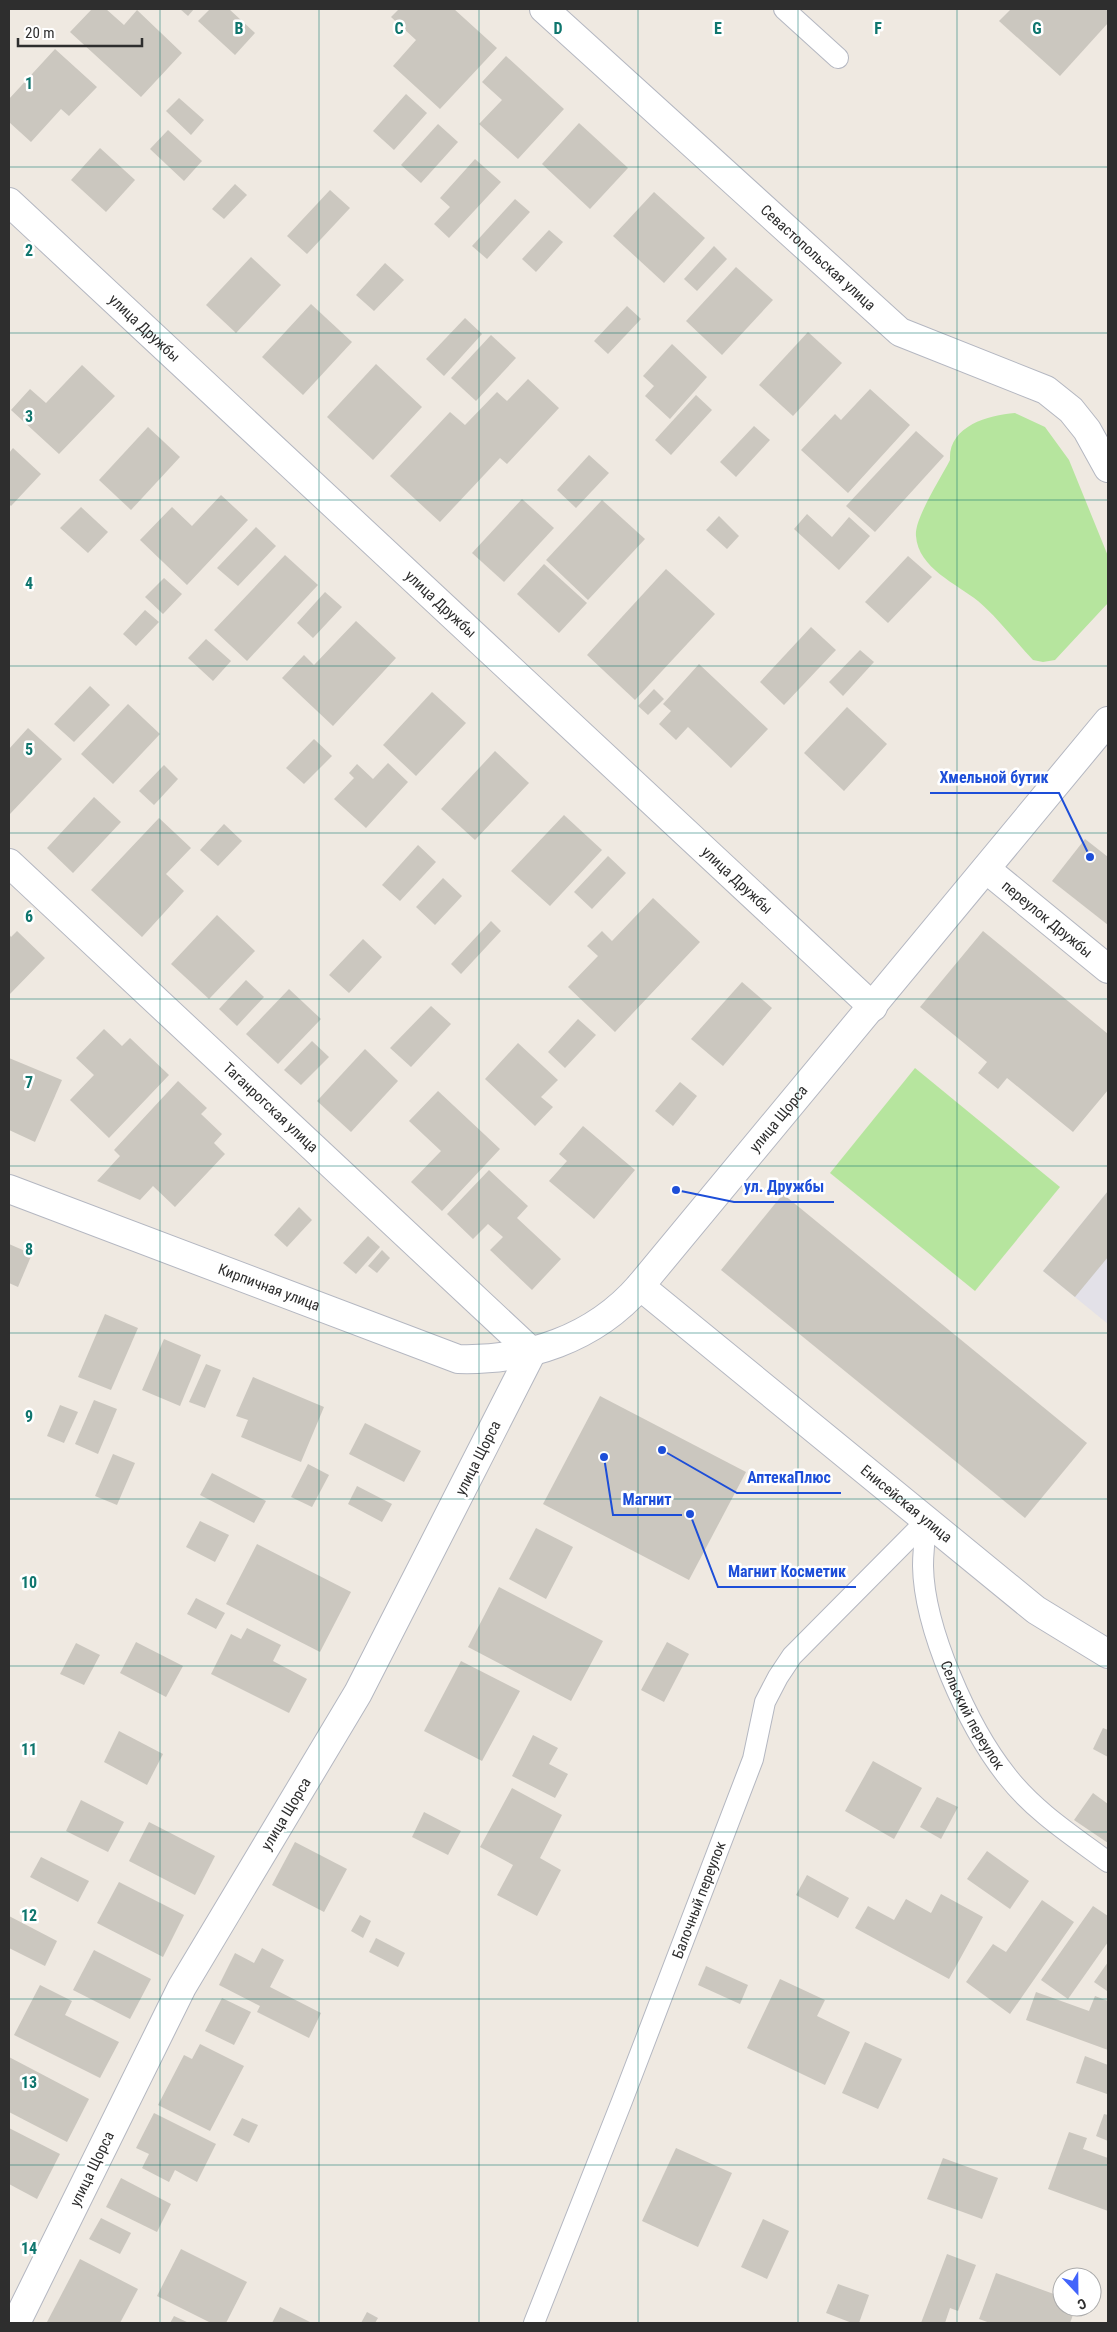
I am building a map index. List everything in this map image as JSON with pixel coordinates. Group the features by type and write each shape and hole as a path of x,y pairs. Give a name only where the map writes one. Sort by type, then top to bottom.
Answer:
{"street":[{"name":"Севастопольская улица","path":"544,9 900,332 1046,390 1071,410 1087,430 1108,468"},
{"name":"улица Дружбы","path":"9,202 873,1006"},
{"name":"улица Щорса","path":"16,2323 182,1987 358,1693 532,1352 562,1343 588,1330 610,1315 640,1286 1108,721"},
{"name":"Таганрогская улица","path":"9,863 532,1352"},
{"name":"переулок Дружбы","path":"986,869 1108,969"},
{"name":"Кирпичная улица","path":"9,1189 458,1359 496,1358 532,1352"},
{"name":"Енисейская улица","path":"640,1286 1036,1610 1108,1654"}],"lane":[{"path":"784,9 838,58"},
{"name":"Сельский переулок","path":"927,1520 923,1566 926,1594 944,1656 957,1690 980,1735 1007,1776 1028,1798 1108,1862"},
{"name":"Балочный переулок","path":"534,2323 622,2101 753,1759 765,1702 792,1656 927,1520"}],"shaded area":[{"path":"1108,1191 1108,1324 1043,1271"}],"green space":[{"path":"1015,413 1045,427 1069,460 1108,556 1108,603 1055,660 1043,662 1033,660 978,601 931,566 918,547 916,536 919,519 950,460 951,449 955,439 962,431 982,420"},
{"path":"915,1068 1060,1187 975,1291 830,1173"}],"building":[{"path":"92,9 106,9 124,25 137,10 182,53 141,97 70,32"},
{"path":"180,9 194,9 188,16"},
{"path":"210,9 229,9 255,33 235,55 198,21"},
{"path":"399,9 454,9 497,48 440,109 393,66 416,40 391,17"},
{"path":"1011,9 1108,9 1108,23 1060,76 999,21"},
{"path":"55,49 97,87 69,116 61,109 31,142 9,122 9,99"},
{"path":"506,56 564,109 518,159 479,124 502,100 482,82"},
{"path":"406,94 427,113 394,150 373,131"},
{"path":"179,98 204,120 191,135 166,111"},
{"path":"579,123 628,168 590,209 542,164"},
{"path":"438,124 458,142 421,183 401,165"},
{"path":"168,130 202,161 184,181 150,149"},
{"path":"100,148 135,180 106,212 71,180"},
{"path":"475,159 501,182 449,238 434,224 450,207 440,198"},
{"path":"235,184 247,195 224,219 212,209"},
{"path":"330,190 350,208 307,254 287,236"},
{"path":"654,192 705,238 664,283 613,236"},
{"path":"515,199 530,212 487,259 472,246"},
{"path":"549,230 563,242 536,272 522,259"},
{"path":"714,246 727,259 697,291 684,279"},
{"path":"251,257 281,285 236,333 206,305"},
{"path":"385,263 404,280 374,311 356,295"},
{"path":"736,267 773,300 722,355 686,321"},
{"path":"311,304 352,342 303,395 262,357"},
{"path":"627,306 641,319 608,354 594,341"},
{"path":"465,318 482,334 444,376 426,359"},
{"path":"808,332 842,363 793,416 759,385"},
{"path":"491,335 516,358 476,401 451,378"},
{"path":"672,344 707,377 670,419 645,396 654,386 643,376"},
{"path":"376,364 422,407 373,460 327,417"},
{"path":"82,365 115,396 59,454 11,410 30,389 46,403"},
{"path":"528,379 559,408 507,464 500,458 440,522 390,476 450,412 465,425 497,392 507,401"},
{"path":"870,389 910,425 848,493 801,450 835,414 841,420"},
{"path":"696,395 712,410 671,455 655,440"},
{"path":"754,426 770,440 736,477 720,462"},
{"path":"148,427 180,457 131,510 99,480"},
{"path":"916,431 944,456 875,532 846,506"},
{"path":"13,448 41,474 11,506 9,504 9,453"},
{"path":"589,455 609,473 576,508 557,490"},
{"path":"221,495 248,520 187,585 140,540 172,507 192,526"},
{"path":"522,499 554,528 504,582 472,553"},
{"path":"602,500 645,539 588,600 546,560"},
{"path":"81,507 108,532 88,553 60,528"},
{"path":"807,514 832,537 849,517 870,536 839,570 794,529"},
{"path":"719,516 739,536 727,549 706,530"},
{"path":"256,527 276,546 238,586 217,568"},
{"path":"285,555 318,585 247,661 214,630"},
{"path":"908,556 932,577 888,623 865,602"},
{"path":"544,564 587,603 559,633 517,594"},
{"path":"666,569 715,614 635,700 587,655"},
{"path":"164,578 182,594 163,614 145,597"},
{"path":"325,592 342,607 313,638 297,623"},
{"path":"145,610 159,622 136,646 123,634"},
{"path":"356,621 396,658 333,726 282,678 304,655 314,665"},
{"path":"811,627 836,650 784,705 760,682"},
{"path":"206,639 231,661 213,681 188,658"},
{"path":"860,650 874,662 843,696 829,682"},
{"path":"699,664 768,729 731,768 688,727 676,740 659,724 671,711 663,704"},
{"path":"90,686 110,705 74,742 54,724"},
{"path":"654,689 664,699 648,715 638,706"},
{"path":"432,692 466,723 416,776 383,745"},
{"path":"128,704 160,734 113,784 81,754"},
{"path":"847,707 887,744 844,791 804,753"},
{"path":"28,728 62,759 10,814 9,749"},
{"path":"314,739 332,756 304,784 286,768"},
{"path":"495,751 529,783 475,840 441,809"},
{"path":"388,763 408,782 366,828 334,799 354,778 349,773 357,764 373,779"},
{"path":"164,765 178,779 154,805 139,791"},
{"path":"94,797 121,822 73,873 47,848"},
{"path":"564,815 602,850 550,906 511,871"},
{"path":"159,818 191,848 166,874 184,891 142,937 91,890"},
{"path":"224,824 242,841 218,866 200,850"},
{"path":"1085,839 1108,857 1108,925 1052,881"},
{"path":"418,845 436,862 400,901 382,885"},
{"path":"608,856 626,873 592,909 574,892"},
{"path":"443,878 462,896 435,925 416,907"},
{"path":"653,898 700,942 615,1032 568,987 598,956 587,946 602,931 612,941"},
{"path":"217,915 255,951 209,999 171,964"},
{"path":"491,921 501,931 461,974 451,964"},
{"path":"17,931 45,958 9,995 9,934 11,937"},
{"path":"983,931 1108,1034 1108,1090 1073,1132 1007,1078 998,1089 978,1073 987,1062 920,1007"},
{"path":"363,939 382,957 349,993 329,975"},
{"path":"246,980 264,997 237,1026 219,1009"},
{"path":"742,982 772,1008 723,1066 691,1039"},
{"path":"289,989 321,1019 278,1064 246,1034"},
{"path":"431,1006 451,1024 411,1067 390,1048"},
{"path":"578,1019 596,1035 565,1068 548,1052"},
{"path":"104,1029 122,1046 130,1038 169,1075 109,1138 70,1100 94,1075 76,1058"},
{"path":"312,1041 329,1057 301,1085 284,1070"},
{"path":"518,1043 558,1080 541,1097 553,1107 535,1126 485,1079"},
{"path":"365,1049 398,1081 351,1132 317,1101"},
{"path":"9,1058 62,1080 35,1142 9,1130"},
{"path":"178,1081 207,1108 201,1114 222,1134 214,1143 225,1154 175,1207 153,1186 140,1200 97,1181 120,1156 114,1150"},
{"path":"680,1082 697,1096 673,1126 655,1111"},
{"path":"438,1091 500,1149 442,1211 411,1182 441,1151 409,1121"},
{"path":"583,1126 635,1170 594,1219 549,1181 567,1161 559,1154"},
{"path":"489,1170 528,1206 517,1218 561,1259 532,1290 490,1250 503,1237 488,1224 473,1239 447,1214"},
{"path":"1108,1191 1108,1257 1075,1297 1043,1271"},
{"path":"783,1194 1087,1443 1025,1518 721,1270"},
{"path":"299,1207 312,1220 287,1247 274,1235"},
{"path":"368,1236 380,1247 356,1274 343,1263"},
{"path":"9,1244 32,1254 18,1287 9,1283"},
{"path":"382,1250 390,1258 377,1273 368,1266"},
{"path":"105,1314 138,1328 111,1390 78,1377"},
{"path":"164,1339 201,1355 180,1406 142,1390"},
{"path":"206,1364 221,1370 205,1408 189,1402"},
{"path":"253,1377 324,1407 301,1462 241,1437 248,1420 236,1416"},
{"path":"600,1396 746,1472 689,1580 543,1504"},
{"path":"94,1400 117,1409 98,1454 75,1444"},
{"path":"60,1405 78,1412 64,1443 47,1436"},
{"path":"365,1423 421,1451 404,1482 349,1454"},
{"path":"113,1454 135,1463 117,1505 95,1496"},
{"path":"308,1464 329,1475 312,1507 291,1497"},
{"path":"212,1473 266,1501 254,1523 200,1495"},
{"path":"357,1486 392,1504 382,1522 348,1504"},
{"path":"200,1521 229,1535 215,1562 186,1547"},
{"path":"536,1528 573,1547 546,1599 509,1579"},
{"path":"257,1544 351,1592 320,1652 226,1604"},
{"path":"499,1587 603,1641 571,1701 468,1647"},
{"path":"196,1598 225,1613 216,1629 187,1614"},
{"path":"247,1628 281,1645 273,1661 307,1679 289,1713 211,1674 231,1634 241,1639"},
{"path":"136,1642 183,1666 166,1697 120,1673"},
{"path":"667,1642 689,1654 664,1702 641,1690"},
{"path":"76,1643 100,1655 84,1685 60,1674"},
{"path":"461,1661 520,1691 482,1761 424,1731"},
{"path":"1103,1728 1108,1730 1108,1757 1093,1749"},
{"path":"119,1731 163,1754 147,1785 104,1762"},
{"path":"533,1735 558,1748 549,1764 568,1774 555,1798 512,1776"},
{"path":"873,1761 922,1788 894,1839 845,1811"},
{"path":"512,1788 562,1815 540,1858 561,1870 537,1916 497,1895 513,1865 480,1847"},
{"path":"1093,1793 1108,1804 1108,1843 1074,1820"},
{"path":"937,1797 958,1807 941,1839 920,1827"},
{"path":"81,1800 124,1822 108,1852 66,1831"},
{"path":"424,1812 461,1831 448,1855 412,1837"},
{"path":"149,1822 215,1856 195,1895 129,1861"},
{"path":"295,1842 347,1869 324,1912 272,1885"},
{"path":"987,1851 1029,1881 1010,1909 967,1879"},
{"path":"41,1857 89,1881 78,1902 30,1877"},
{"path":"807,1875 849,1898 838,1918 796,1895"},
{"path":"119,1882 184,1915 163,1957 97,1923"},
{"path":"941,1894 983,1917 949,1979 855,1928 868,1906 894,1920 906,1899 931,1913"},
{"path":"1042,1900 1074,1922 1010,2014 966,1982 993,1944 1006,1952"},
{"path":"1093,1906 1108,1916 1108,1942 1068,1999 1041,1980"},
{"path":"360,1915 371,1921 363,1938 351,1931"},
{"path":"9,1916 57,1941 45,1966 9,1948"},
{"path":"376,1938 405,1953 398,1967 369,1952"},
{"path":"262,1948 284,1960 270,1987 321,2013 309,2038 257,2012 260,2006 219,1985 235,1953 254,1963"},
{"path":"94,1950 151,1979 130,2019 73,1990"},
{"path":"1108,1962 1108,1989 1107,1991 1094,1982"},
{"path":"706,1966 748,1985 740,2004 698,1985"},
{"path":"780,1979 825,2000 817,2016 850,2032 825,2085 747,2048"},
{"path":"40,1985 72,2001 65,2015 119,2042 100,2078 14,2035"},
{"path":"1036,1992 1089,2011 1095,1996 1108,2001 1108,2050 1026,2020"},
{"path":"222,1998 251,2012 234,2045 205,2031"},
{"path":"865,2042 902,2059 878,2109 842,2093"},
{"path":"200,2044 244,2066 210,2131 158,2105 184,2055 192,2059"},
{"path":"1085,2056 1108,2065 1107,2094 1076,2083"},
{"path":"9,2057 89,2099 67,2142 9,2112"},
{"path":"154,2113 216,2144 197,2182 175,2170 169,2182 142,2168 149,2154 136,2148"},
{"path":"1104,2114 1108,2115 1108,2141 1096,2136"},
{"path":"242,2118 258,2125 249,2143 233,2135"},
{"path":"9,2128 60,2154 37,2199 9,2184"},
{"path":"1069,2132 1087,2138 1083,2149 1108,2158 1108,2211 1048,2189"},
{"path":"676,2148 732,2173 698,2247 642,2221"},
{"path":"943,2158 998,2178 982,2219 927,2199"},
{"path":"121,2178 171,2204 157,2232 106,2207"},
{"path":"101,2218 131,2233 120,2254 89,2239"},
{"path":"763,2219 789,2231 767,2279 741,2267"},
{"path":"181,2249 247,2282 226,2323 211,2323 157,2296"},
{"path":"947,2254 976,2265 958,2311 950,2308 945,2323 921,2323"},
{"path":"80,2259 138,2289 120,2323 47,2322"},
{"path":"996,2273 1052,2293 1052,2317 1072,2317 1070,2323 990,2323 979,2319"},
{"path":"838,2284 869,2295 859,2323 852,2323 826,2313"},
{"path":"280,2307 312,2323 272,2323"},
{"path":"367,2312 378,2318 375,2323 361,2323"},
{"path":"174,2316 189,2323 170,2323"}],"place":[{"name":"Хмельной бутик","path":"1090,857"},
{"name":"ул. Дружбы","path":"676,1190"},
{"name":"АптекаПлюс","path":"662,1450"},
{"name":"Магнит","path":"604,1457"},
{"name":"Магнит Косметик","path":"690,1514"}]}
